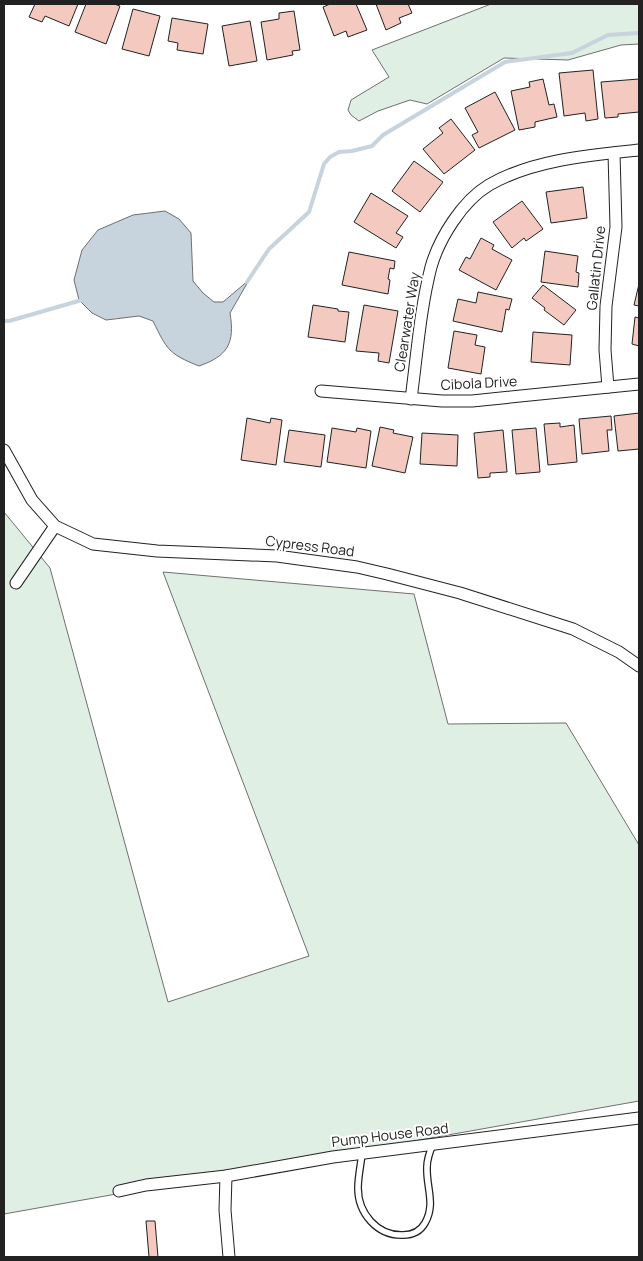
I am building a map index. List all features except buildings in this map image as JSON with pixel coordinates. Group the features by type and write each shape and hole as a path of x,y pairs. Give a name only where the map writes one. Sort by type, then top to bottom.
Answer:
{"street":[{"name":"Clearwater Way","path":"411,399 425,293 432,265 442,237 463,208 488,186 526,169 582,156 639,150"},
{"name":"Gallatin Drive","path":"608,387 605,350 606,306 616,227 614,153"},
{"name":"Cibola Drive","path":"321,391 442,401 472,400 639,384"},
{"name":"Cypress Road","path":"4,450 32,500 55,526 93,544 157,551 277,556 357,567 460,592 572,628 619,652 639,666"},
{"path":"16,583 55,526"},
{"name":"Pump House Road","path":"119,1191 146,1185 226,1176 362,1153 639,1118"},
{"path":"226,1176 225,1210 229,1257"}],"lane":[{"path":"362,1153 358,1188 366,1217 375,1226 388,1234 410,1235 420,1231 429,1214 431,1203 426,1165 433,1144"}],"green space":[{"path":"491,4 639,4 639,44 621,45 568,60 504,58 427,104 410,100 378,111 359,121 351,115 348,110 351,100 389,77 372,50"},
{"path":"4,512 50,568 168,1002 309,956 163,572 414,594 448,724 566,723 639,845 639,1101 4,1214"}],"shaded area":[{"path":"165,211 179,219 191,233 193,281 203,293 214,302 223,302 249,280 230,313 231,333 227,347 217,358 199,366 181,358 170,350 153,321 139,316 106,320 92,313 79,300 74,280 82,250 98,230 133,215"}],"waterway":[{"path":"247,282 269,249 309,212 324,164 330,157 339,152 372,146 383,135 505,62 572,53 608,35 639,33"},
{"path":"4,321 82,300"}]}
